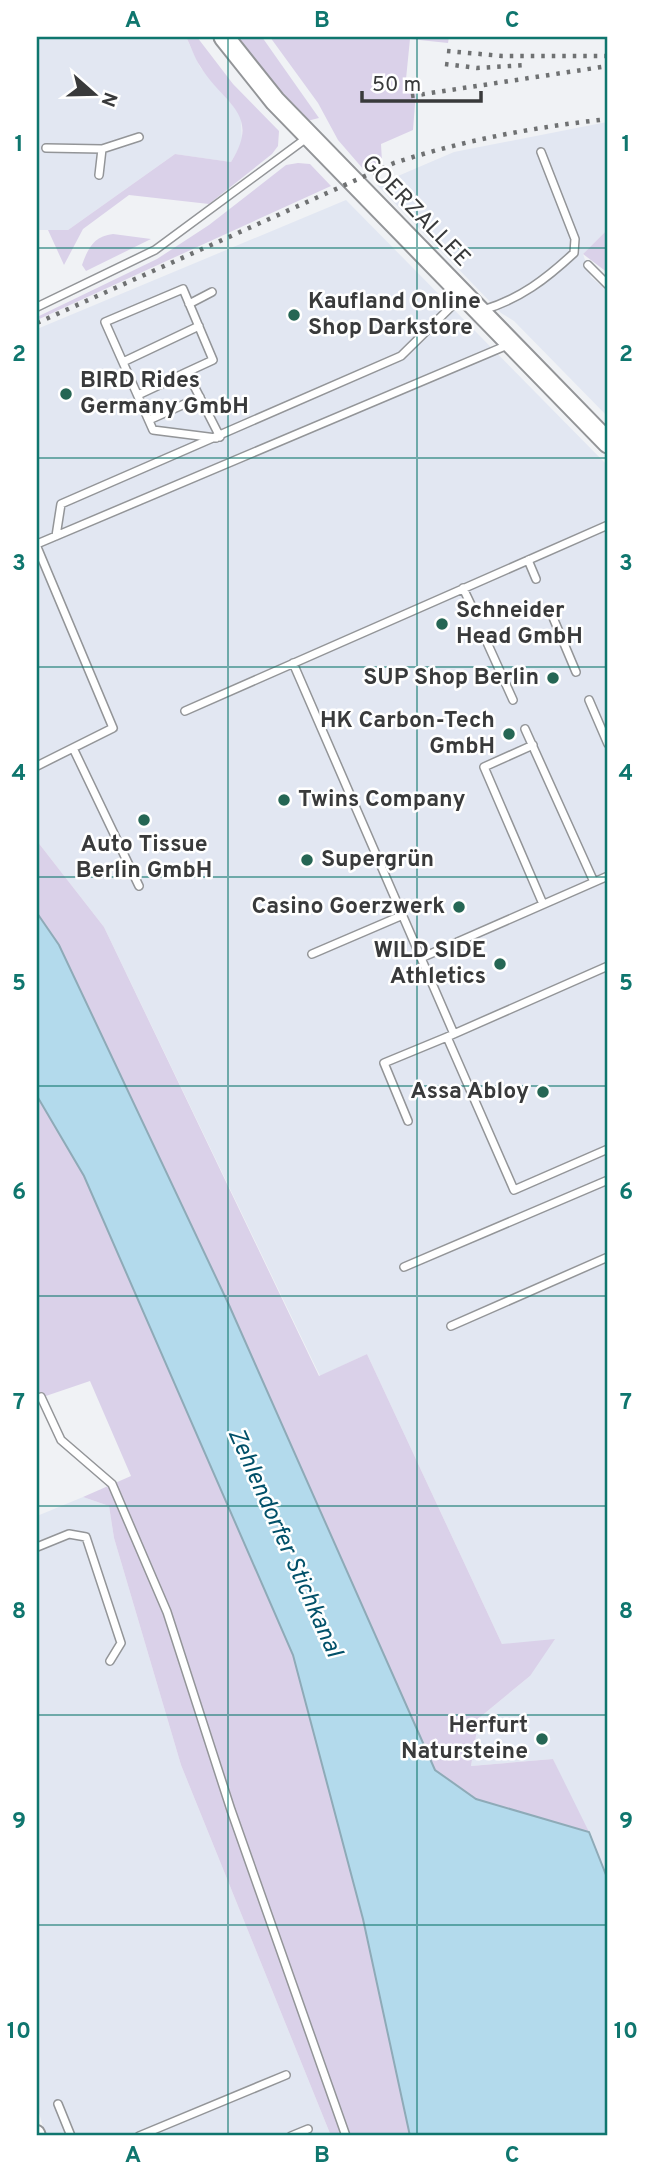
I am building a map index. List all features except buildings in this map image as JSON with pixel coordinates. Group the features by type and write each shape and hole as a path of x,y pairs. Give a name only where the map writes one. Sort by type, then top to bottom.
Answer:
{"main road":[{"name":"GOERZALLEE","path":"225,37 257,82 608,443"}],"lane":[{"path":"46,148 102,149 139,137"},
{"path":"37,307 156,250 309,137"},
{"path":"99,175 102,149"},
{"path":"479,312 503,304 541,283 574,253 575,239 541,152"},
{"path":"588,265 608,285"},
{"path":"138,395 213,360 183,289 105,322 153,429 218,437"},
{"path":"189,304 212,292"},
{"path":"56,536 61,504 401,356 462,295"},
{"path":"123,362 199,326"},
{"path":"37,766 113,728 37,546 510,344"},
{"path":"187,372 218,437"},
{"path":"149,420 200,397"},
{"path":"185,711 606,526 608,536"},
{"path":"527,560 536,579"},
{"path":"463,589 472,607"},
{"path":"549,608 576,672"},
{"path":"485,638 513,700"},
{"path":"293,663 421,958 514,1191 608,1149"},
{"path":"589,701 608,744"},
{"path":"526,729 594,882"},
{"path":"533,745 484,767 544,904"},
{"path":"73,748 139,886"},
{"path":"421,958 606,877 608,888"},
{"path":"312,954 403,915"},
{"path":"408,1121 384,1063 608,966"},
{"path":"404,1267 608,1180"},
{"path":"451,1326 608,1257"},
{"path":"41,1397 61,1440 112,1484 167,1612 231,1810 346,2136"},
{"path":"37,1547 69,1534 86,1537 121,1643 110,1661"},
{"path":"139,2136 286,2075"},
{"path":"58,2104 71,2136"},
{"path":"291,2136 308,2129"}],"shaded area":[{"path":"37,37 186,37 200,67 241,115 242,143 231,162 175,154 68,230 37,230"},
{"path":"186,37 197,37 233,84 279,131 278,146 272,154 209,204 129,195 83,229 64,265 48,230 68,230 175,154 231,162 240,145 241,120 200,66"},
{"path":"238,37 262,37 319,118 307,121 266,77"},
{"path":"270,37 449,37 448,43 410,39 405,89 416,91 413,130 381,144 382,162 364,170 338,140 318,103"},
{"path":"607,122 608,229 583,254 591,277 608,291 608,417 514,321 501,313 377,185 454,152"},
{"path":"310,164 331,186 37,320 37,317 157,259 209,225 286,165"},
{"path":"346,200 608,466 608,1880 553,1759 471,1766 479,1718 530,1676 502,1644 367,1354 320,1376 104,927 37,841 37,329"},
{"path":"608,229 608,273 583,254"},
{"path":"113,234 151,239 86,271 82,265 93,244 101,237"},
{"path":"37,841 104,927 319,1376 367,1354 502,1644 555,1639 530,1676 479,1718 471,1766 553,1759 589,1832 476,1799 435,1770 229,1305 59,945 37,913"},
{"path":"37,1096 84,1176 293,1655 363,1919 410,2136 331,2136 181,1765 114,1538 109,1506 83,1497 131,1476 90,1381 37,1399"},
{"path":"83,1497 109,1506 114,1538 181,1765 331,2136 47,2136 44,2130 37,2106 37,1516"}],"water":[{"name":"Zehlendorfer Stichkanal","path":"37,913 59,945 229,1305 435,1770 476,1799 589,1832 608,1880 608,2133 600,2136 410,2136 363,1919 293,1655 84,1176 37,1096"}],"railway":[{"path":"447,51 502,56 608,56"},
{"path":"445,64 477,68 526,65"},
{"path":"411,96 608,66"},
{"path":"37,323 394,163 500,135 608,119"}],"place":[{"name":"Kaufland Online Shop Darkstore","path":"294,315"},
{"name":"BIRD Rides Germany GmbH","path":"66,394"},
{"name":"Schneider Head GmbH","path":"442,624"},
{"name":"SUP Shop Berlin","path":"553,678"},
{"name":"HK Carbon-Tech GmbH","path":"509,734"},
{"name":"Twins Company","path":"284,800"},
{"name":"Auto Tissue Berlin GmbH","path":"144,820"},
{"name":"Supergrün","path":"307,860"},
{"name":"Casino Goerzwerk","path":"459,907"},
{"name":"WILD SIDE Athletics","path":"500,964"},
{"name":"Assa Abloy","path":"543,1092"},
{"name":"Herfurt Natursteine","path":"542,1739"}]}
